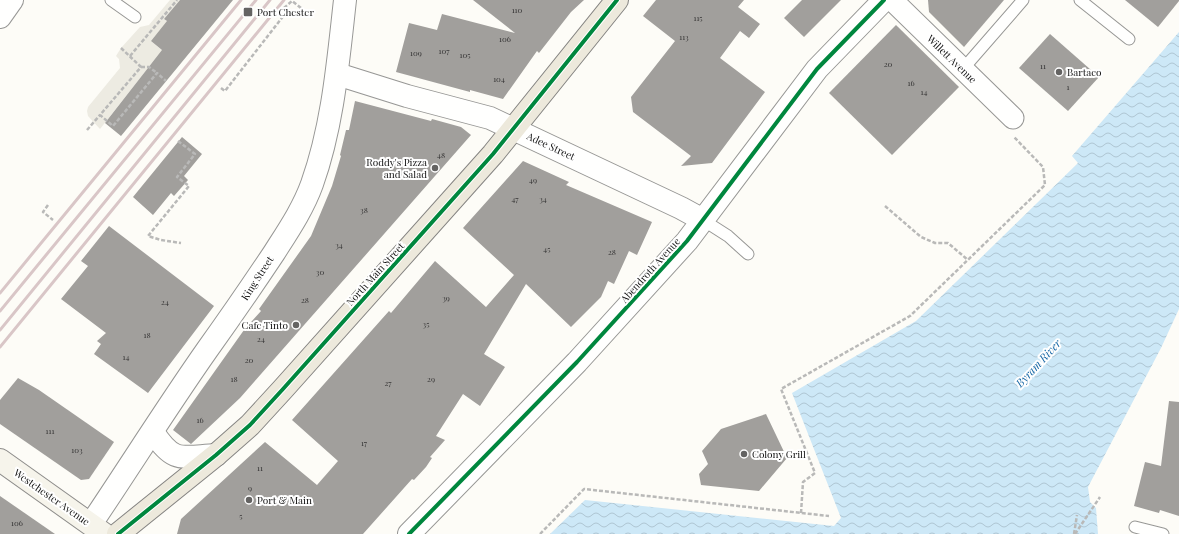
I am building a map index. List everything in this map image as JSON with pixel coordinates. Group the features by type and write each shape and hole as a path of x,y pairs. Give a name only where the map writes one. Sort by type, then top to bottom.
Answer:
{"main road":[{"name":"North Main Street","path":"118,534 216,455 250,424 283,389 514,129 617,0"},
{"name":"Westchester Avenue","path":"0,460 98,529"}],"street":[{"path":"0,17 12,0"},
{"name":"King Street","path":"98,529 153,432 248,292 300,211 312,185 326,136 337,74 346,0"},
{"name":"Abendroth Avenue","path":"408,534 577,362 687,242 725,189 817,69 884,0"},
{"name":"Willett Avenue","path":"892,0 963,69 1011,125"},
{"name":"Adee Street","path":"337,74 408,96 480,115 514,129 681,208 703,220"},
{"path":"153,432 162,445 175,456 216,455"}],"lane":[{"path":"111,0 135,17"},
{"path":"963,69 1023,0"},
{"path":"1080,0 1129,39"},
{"name":"Adee Street","path":"703,220 728,236 748,254"},
{"path":"1135,527 1163,534"}],"path":[{"path":"130,56 177,0"},
{"path":"284,8 292,1 301,8"},
{"path":"221,88 225,91 288,10 295,15"},
{"path":"121,48 141,67 149,67 166,81"},
{"path":"87,130 141,67"},
{"path":"100,115 113,126 157,74"},
{"path":"801,514 803,482 815,473 781,389 910,316 1046,185 1043,167 1011,125"},
{"path":"178,142 195,154 177,176 189,186 148,236 161,240 181,243"},
{"path":"48,205 43,212 52,220"},
{"path":"886,206 921,237 935,243 948,243 968,260"},
{"path":"540,534 584,489 829,516"},
{"path":"1075,534 1100,497"},
{"path":"1075,534 1077,515"}],"shaded area":[{"path":"170,0 180,0 164,19 188,38 152,63 100,129 88,116 88,107 120,68 119,59 116,56 121,48 140,27 149,25","holes":["160,30 174,41 164,52 151,41"]}],"water":[{"name":"Byram River","path":"1179,32 1179,309 1161,348 1088,487 1090,502 1096,508 1098,534 550,534 585,500 834,526 841,518 792,393 916,321 1078,163 1072,156"}],"building":[{"path":"180,0 233,0 121,136 105,123 162,50 151,41 167,21 164,19"},
{"path":"473,0 584,0 571,12 539,53 537,51 503,99 470,90 470,92 396,72 409,23 437,30 442,14 515,33"},
{"path":"656,0 744,0 738,7 760,24 749,38 740,31 720,58 765,92 712,163 681,166 691,156 633,112 631,97 675,41 643,16"},
{"path":"802,0 841,0 804,37 784,18"},
{"path":"928,0 1004,0 964,47 929,12"},
{"path":"1125,0 1179,0 1179,1 1158,27"},
{"path":"896,25 959,87 892,155 829,93"},
{"name":"Bartaco","path":"1050,34 1099,77 1068,111 1019,68"},
{"path":"355,101 431,121 432,119 461,127 471,135 240,398 191,444 173,430 244,330 261,311 259,309 311,236 332,186 341,156 346,130 349,130"},
{"path":"182,137 202,154 184,176 188,180 174,196 171,193 153,215 133,197"},
{"path":"523,161 569,182 566,185 652,222 637,255 629,251 614,284 608,281 601,297 571,327 526,284 484,354 505,367 480,406 463,394 436,436 445,440 430,457 432,458 426,467 414,480 412,479 363,534 177,534 181,519 265,442 317,485 338,461 292,420 389,311 391,313 435,261 486,307 514,275 463,228"},
{"path":"109,226 214,306 148,393 94,354 101,344 97,341 106,333 61,299 88,266 81,261"},
{"path":"18,378 39,390 114,442 89,479 81,480 0,424 0,400"},
{"path":"1169,401 1179,402 1179,516 1160,510 1159,513 1134,506 1145,462 1161,466"},
{"name":"Colony Grill","path":"766,414 787,458 759,491 701,485 699,474 708,464 702,451 721,429"},
{"path":"0,496 55,534 0,534"}],"railway":[{"path":"0,293 241,0"},
{"path":"0,311 256,0"},
{"path":"0,330 270,0"},
{"path":"0,347 284,0"}],"cycle path":[{"path":"118,534 216,455 250,425 493,154 617,0"},
{"path":"409,534 577,362 687,241 817,69 884,0"}],"place":[{"name":"Port Chester","path":"248,12"},
{"name":"Bartaco","path":"1059,72"},
{"name":"Roddy's Pizza and Salad","path":"435,168"},
{"name":"Cafe Tinto","path":"296,325"},
{"name":"Colony Grill","path":"744,454"},
{"name":"Port & Main","path":"249,500"}]}
